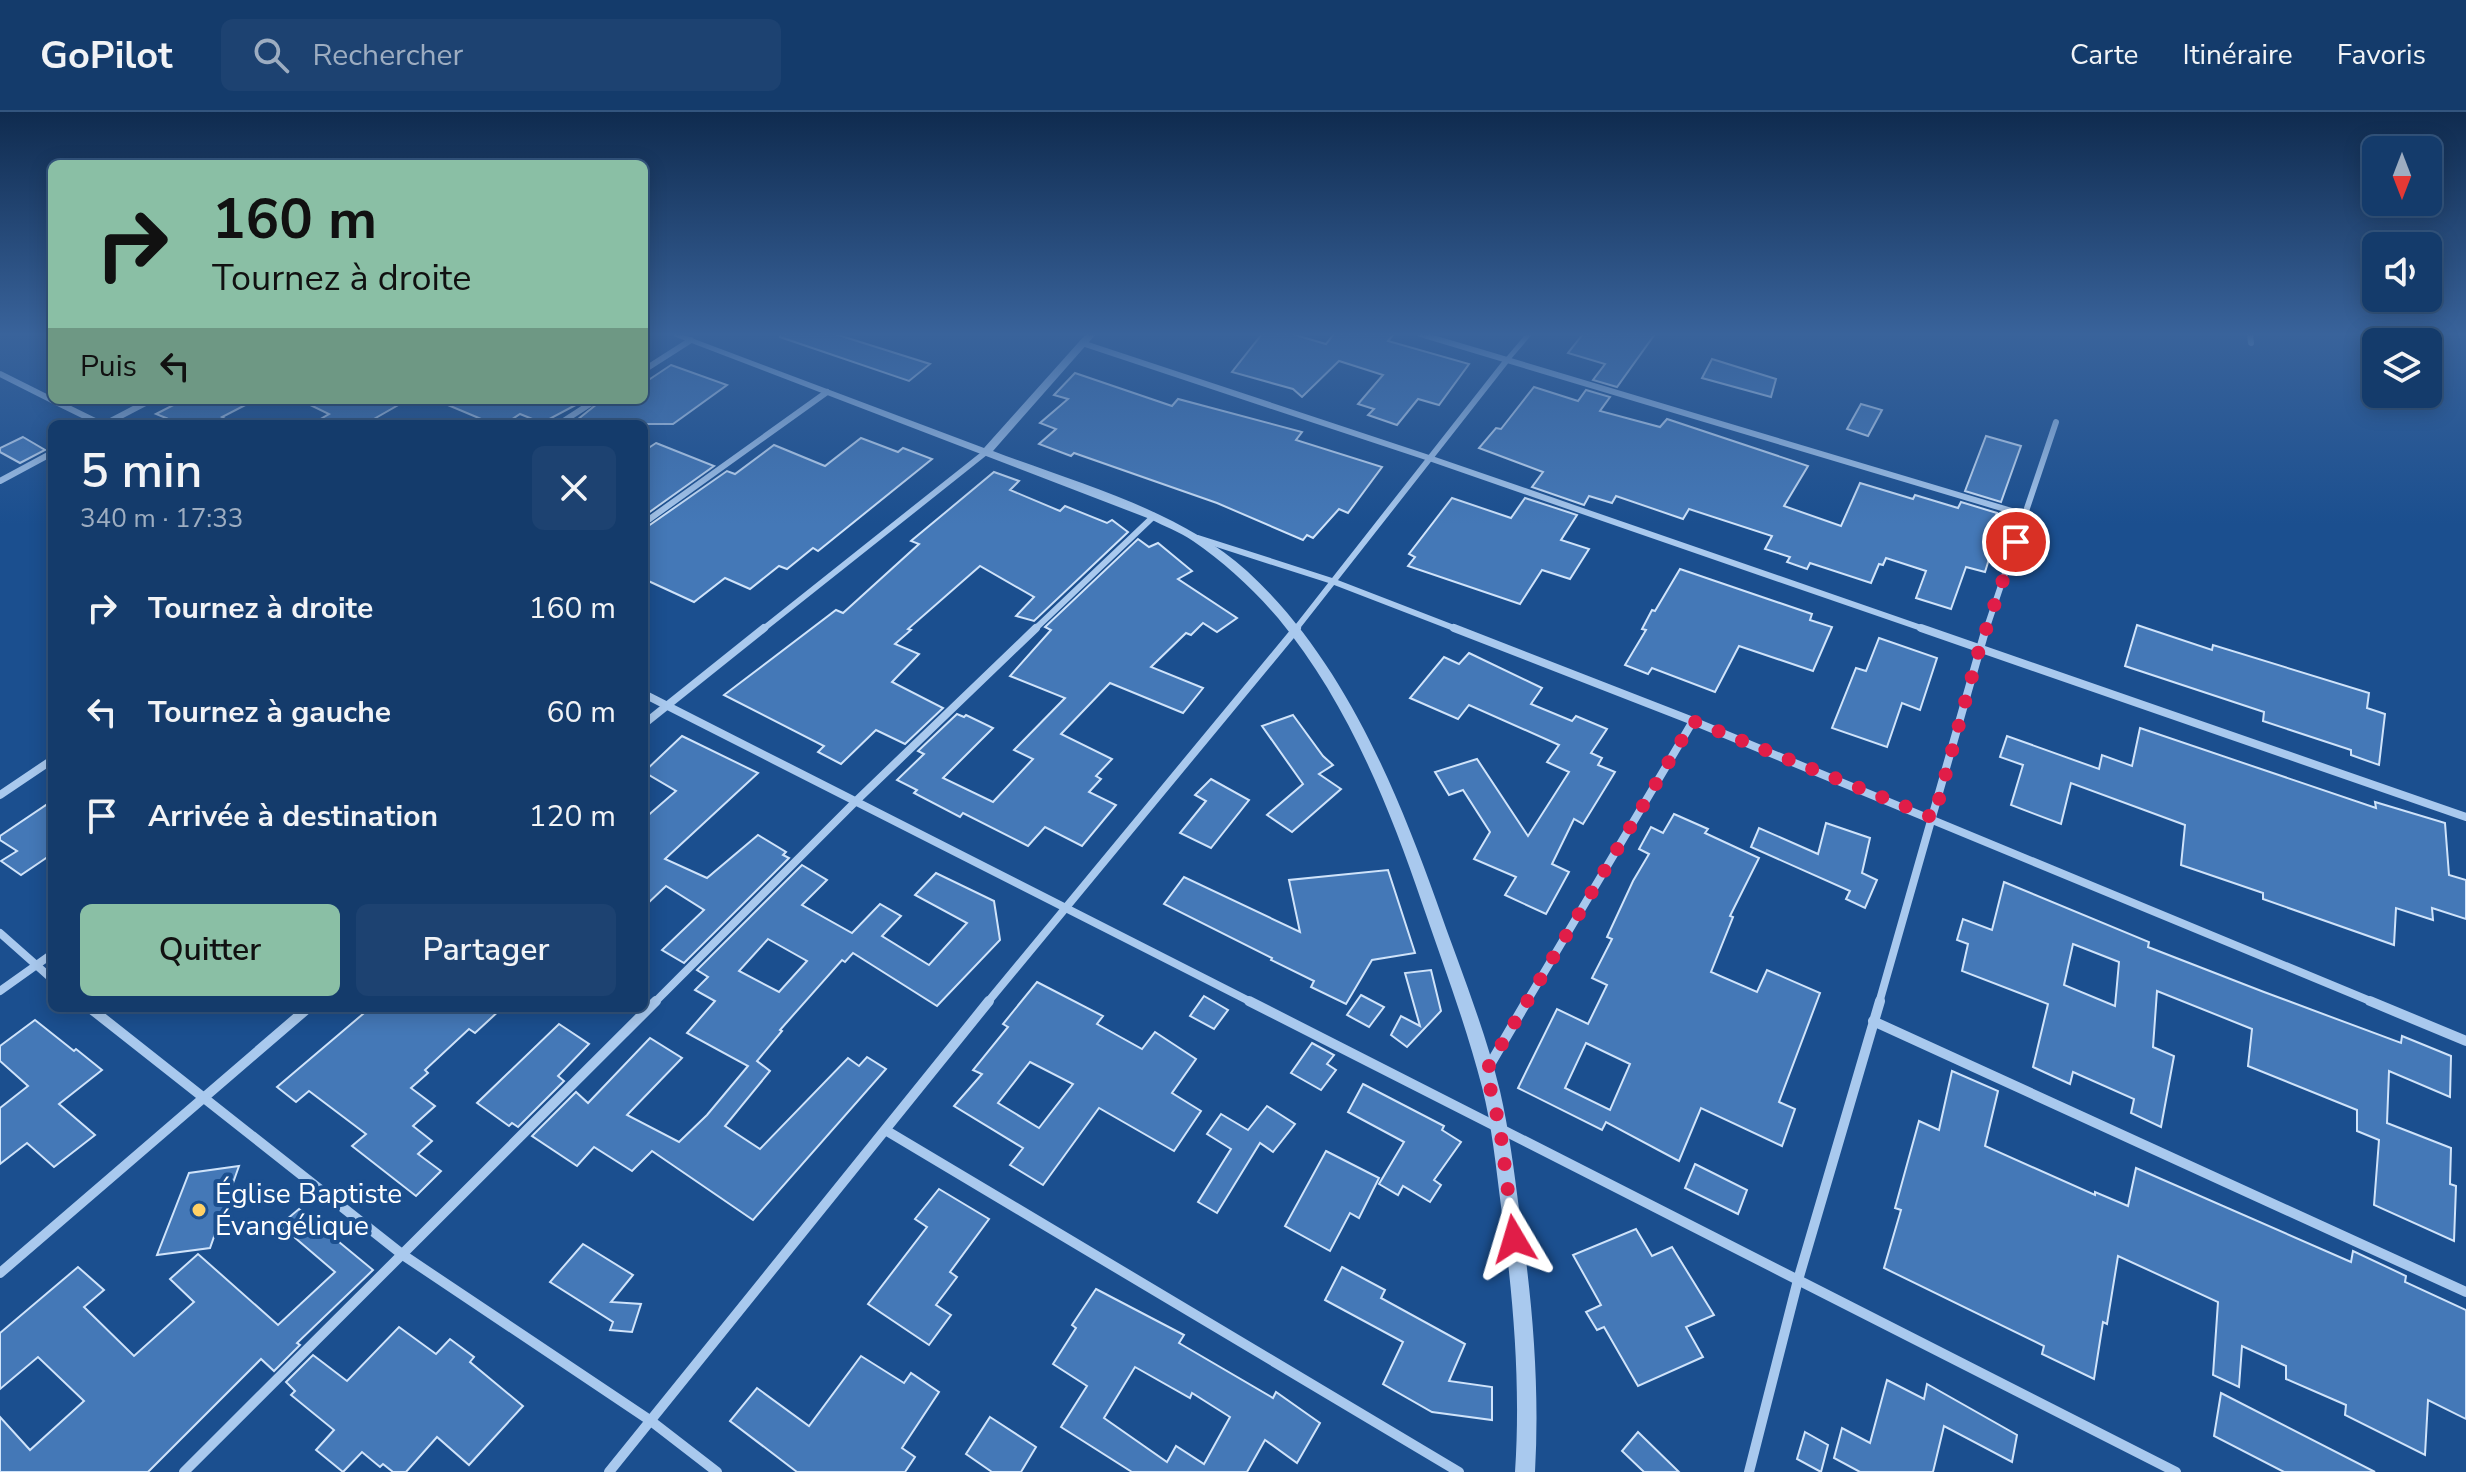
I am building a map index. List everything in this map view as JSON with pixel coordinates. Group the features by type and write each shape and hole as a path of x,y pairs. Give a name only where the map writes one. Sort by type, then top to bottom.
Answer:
{"street":[{"path":"648,520 819,397"},
{"path":"841,397 1154,516 1197,538 1332,581 1693,721 1934,818 2466,1041"},
{"path":"648,721 986,452 1034,397"},
{"path":"1246,397 2466,817"},
{"path":"609,1472 1065,907 1294,632 1479,397"},
{"path":"1632,397 2025,515"},
{"path":"60,404 94,420"},
{"path":"111,420 143,404"},
{"path":"565,420 590,404"},
{"path":"1749,1472 1798,1280 1934,818 1979,650 2056,422"},
{"path":"0,481 48,455"},
{"path":"648,1009 855,802 1154,516"},
{"path":"1197,538 1237,571 1294,632 1333,689 1385,789 1418,870 1486,1071 1500,1128 1527,1337 1529,1423 1525,1472"},
{"path":"648,696 2176,1472"},
{"path":"1486,1071 1693,721"},
{"path":"0,795 48,763"},
{"path":"0,933 48,976"},
{"path":"0,991 48,957"},
{"path":"95,1012 403,1255 651,1421 717,1472"},
{"path":"0,1273 303,1012"},
{"path":"184,1472 645,1012"},
{"path":"1873,1021 2466,1292"},
{"path":"887,1131 1459,1472"}],"building":[{"path":"648,397 710,397 673,424 648,424 648,420 577,420 597,404 648,404"},
{"path":"1063,397 1147,397 1172,406 1178,399 1302,432 1296,440 1382,467 1348,513 1339,509 1313,538 1307,535 1303,540 1217,503 1074,453 1071,456 1039,444 1056,429 1040,423 1068,399"},
{"path":"1364,397 1445,397 1439,405 1418,399 1397,425 1368,415 1374,409 1358,404"},
{"path":"1526,397 1567,397 1578,401 1581,397 1610,397 1600,411 1660,427 1667,419 1808,466 1784,506 1841,526 1860,483 1913,499 1915,495 1958,508 1961,502 1997,513 1995,518 2001,520 1985,572 1966,567 1951,609 1916,598 1926,571 1886,558 1883,565 1879,564 1871,583 1810,563 1807,569 1787,562 1790,557 1765,549 1772,536 1689,509 1683,519 1616,496 1612,503 1589,496 1584,505 1532,487 1543,472 1479,448 1496,428 1501,429"},
{"path":"175,404 247,404 222,417 227,420 162,420 166,418 156,414"},
{"path":"308,404 400,404 372,420 319,420 329,414"},
{"path":"446,404 578,404 548,420 535,420 520,414 511,420 484,420"},
{"path":"1861,404 1882,410 1868,436 1847,429"},
{"path":"1986,436 2021,446 2001,502 1965,491"},
{"path":"23,437 45,450 20,463 0,452 0,448"},
{"path":"861,438 898,452 903,448 932,459 818,551 813,548 787,569 779,566 750,589 725,578 694,602 648,581 648,526 727,471 735,474 774,445 825,466"},
{"path":"656,443 714,466 648,513 648,448"},
{"path":"994,472 1019,481 1010,490 1060,511 1065,506 1107,523 1112,520 1128,532 1034,621 1016,616 1034,597 980,566 908,629 911,630 895,644 919,654 892,682 943,708 905,744 876,730 841,764 818,752 824,746 724,695 836,610 843,613 919,544 911,541"},
{"path":"1452,498 1511,518 1525,498 1577,515 1561,540 1589,549 1570,579 1542,570 1520,604 1408,566 1415,557 1409,554"},
{"path":"1138,539 1149,547 1158,543 1192,571 1178,579 1237,618 1217,632 1203,623 1191,635 1186,633 1151,667 1203,688 1183,713 1110,683 1061,734 1112,759 1096,776 1101,779 1089,792 1116,805 1082,846 1045,827 1028,846 963,813 960,817 914,793 917,790 897,780 924,754 918,751 957,714 966,715 993,728 943,778 993,802 1033,759 1014,750 1065,698 1010,676 1051,630 1045,627"},
{"path":"1680,569 1812,614 1810,620 1832,627 1813,671 1739,646 1715,692 1652,668 1648,674 1625,665 1646,630 1642,629 1652,610 1655,611"},
{"path":"2137,625 2212,650 2213,645 2369,693 2367,708 2385,714 2379,765 2351,755 2351,750 2263,721 2264,712 2125,666"},
{"path":"1879,638 1937,658 1920,710 1902,703 1887,747 1832,728 1856,668 1866,671"},
{"path":"1469,653 1542,688 1531,704 1572,721 1576,716 1607,729 1591,753 1602,758 1598,765 1615,772 1583,824 1574,819 1552,864 1569,872 1546,914 1505,895 1516,877 1474,859 1490,832 1463,790 1449,795 1435,772 1477,759 1528,836 1569,772 1547,762 1559,745 1469,705 1458,719 1410,698 1444,657 1459,664"},
{"path":"1293,715 1333,765 1319,774 1341,789 1292,832 1267,815 1303,784 1262,726"},
{"path":"2140,728 2376,808 2375,802 2445,823 2449,875 2466,880 2466,919 2432,908 2433,920 2396,908 2394,945 2263,899 2263,893 2181,865 2185,825 2071,783 2061,824 2011,805 2023,765 2000,757 2007,736 2099,769 2102,755 2132,766"},
{"path":"682,736 758,773 665,859 707,878 758,835 786,852 783,855 789,858 684,963 662,950 704,910 666,886 648,903 648,816 676,791 648,774 648,768"},
{"path":"1211,779 1249,800 1211,848 1180,833 1206,801 1195,795"},
{"path":"48,804 48,857 21,875 1,861 17,851 0,840 0,836"},
{"path":"1674,814 1708,829 1705,833 1759,858 1730,916 1733,917 1711,972 1757,992 1767,970 1820,993 1779,1102 1795,1109 1782,1146 1701,1108 1679,1161 1606,1122 1602,1130 1518,1088 1557,1009 1588,1024 1607,985 1592,978 1612,939 1607,937 1649,854 1639,849 1651,827 1663,833","holes":["1586,1043 1630,1064 1610,1110 1565,1088"]},
{"path":"1826,823 1870,838 1862,873 1877,880 1865,908 1846,899 1850,891 1751,847 1759,828 1818,854"},
{"path":"802,865 827,880 802,905 852,933 880,904 901,916 882,936 929,965 967,923 915,895 936,873 994,901 1000,940 937,1006 853,953 845,962 842,960 780,1030 757,1061 770,1071 725,1126 760,1149 848,1058 859,1066 867,1057 886,1069 753,1220 652,1151 632,1171 594,1147 577,1166 532,1136 576,1092 588,1103 650,1038 682,1058 627,1115 679,1142 707,1115 748,1066 687,1033 715,1001 695,990 708,977 697,970","holes":["768,939 807,961 779,992 739,971"]},
{"path":"1388,870 1415,953 1372,960 1346,1004 1311,987 1314,981 1164,904 1184,877 1300,932 1289,880"},
{"path":"2004,882 2149,942 2148,947 2401,1043 2402,1036 2451,1056 2450,1097 2389,1071 2387,1123 2451,1148 2450,1184 2456,1186 2454,1241 2374,1205 2379,1140 2357,1131 2357,1110 2248,1066 2252,1029 2157,991 2153,1047 2174,1056 2161,1127 2131,1113 2134,1099 2073,1072 2070,1084 2033,1067 2048,1004 1962,971 1968,944 1957,940 1963,919 1992,930","holes":["2073,944 2119,962 2115,1006 2064,985"]},
{"path":"1431,970 1441,1011 1407,1047 1391,1035 1401,1016 1420,1026 1405,973"},
{"path":"1037,982 1103,1016 1097,1024 1142,1049 1155,1032 1196,1059 1172,1093 1201,1111 1174,1151 1099,1108 1043,1185 1010,1165 1023,1148 954,1106 982,1074 973,1070 1008,1027 1003,1024","holes":["1030,1062 1073,1084 1039,1128 998,1103"]},
{"path":"1361,995 1384,1007 1369,1027 1347,1015"},
{"path":"1204,996 1228,1010 1214,1029 1190,1016"},
{"path":"365,1012 498,1012 475,1033 469,1029 425,1070 428,1073 411,1088 435,1106 413,1126 432,1141 418,1154 441,1171 416,1196 352,1146 366,1134 309,1091 296,1102 277,1087"},
{"path":"35,1020 102,1070 59,1104 95,1135 54,1167 27,1143 0,1164 0,1108 28,1086 0,1061 0,1046"},
{"path":"559,1024 589,1044 558,1076 564,1081 518,1127 512,1123 509,1126 477,1103"},
{"path":"1312,1043 1334,1055 1327,1064 1336,1070 1321,1090 1291,1073"},
{"path":"1952,1071 1998,1091 1985,1146 2095,1195 2095,1192 2128,1206 2136,1168 2351,1262 2353,1251 2406,1276 2405,1282 2466,1310 2466,1419 2428,1400 2425,1455 2345,1415 2346,1405 2286,1379 2286,1366 2242,1346 2239,1387 2213,1375 2218,1302 2118,1256 2094,1379 2042,1354 2044,1346 1884,1268 1901,1210 1895,1208 1919,1121 1939,1130"},
{"path":"1363,1084 1444,1126 1442,1130 1461,1142 1434,1180 1441,1185 1430,1202 1403,1186 1398,1195 1379,1184 1404,1142 1348,1112"},
{"path":"1267,1106 1295,1124 1273,1152 1260,1143 1217,1213 1198,1202 1231,1149 1207,1134 1221,1114 1248,1130"},
{"path":"1326,1151 1379,1178 1359,1218 1350,1213 1330,1251 1285,1226"},
{"path":"1695,1164 1747,1190 1738,1214 1685,1188"},
{"name":"Église Baptiste Évangélique","path":"239,1166 210,1248 157,1255 189,1173"},
{"path":"939,1189 989,1219 950,1272 957,1277 936,1305 951,1315 929,1345 868,1304 927,1227 915,1219"},
{"path":"299,1209 373,1270 297,1343 300,1345 274,1371 261,1359 148,1472 0,1472 0,1417 30,1450 84,1401 38,1357 0,1389 0,1333 78,1267 104,1290 84,1307 134,1356 194,1302 170,1279 198,1254 278,1325 335,1272 280,1225"},
{"path":"1636,1229 1652,1256 1672,1247 1714,1315 1686,1327 1703,1357 1638,1386 1604,1327 1597,1330 1586,1312 1601,1305 1573,1255"},
{"path":"583,1244 633,1275 611,1302 641,1304 632,1332 610,1330 613,1322 550,1282"},
{"path":"1342,1267 1385,1290 1381,1298 1465,1344 1449,1381 1492,1387 1492,1420 1432,1412 1383,1384 1403,1342 1325,1300"},
{"path":"1096,1289 1184,1335 1179,1343 1273,1398 1276,1392 1320,1423 1297,1463 1265,1440 1247,1472 1132,1472 1061,1427 1087,1386 1053,1364 1076,1328 1072,1325","holes":["1135,1367 1190,1398 1192,1393 1230,1417 1204,1464 1176,1446 1167,1462 1104,1418"]},
{"path":"399,1327 436,1354 450,1339 474,1357 470,1362 523,1406 469,1465 437,1437 406,1472 393,1472 383,1464 380,1467 362,1452 343,1472 316,1450 334,1430 291,1395 295,1391 286,1382 313,1355 347,1381"},
{"path":"861,1356 904,1383 911,1373 939,1392 902,1448 915,1457 905,1472 797,1472 730,1421 757,1388 809,1426"},
{"path":"1887,1380 1924,1399 1927,1384 2017,1435 2012,1462 1944,1426 1933,1472 1860,1472 1834,1458 1842,1428 1870,1443"},
{"path":"2221,1393 2375,1472 2284,1472 2214,1436"},
{"path":"990,1417 1036,1447 1021,1472 992,1472 966,1454"},
{"path":"1638,1432 1679,1472 1644,1472 1622,1451"},
{"path":"1805,1432 1828,1445 1821,1472 1797,1459"}],"place":[{"name":"Église Baptiste Évangélique","path":"199,1210"}],"route":[{"path":"1514,1239 1500,1128 1486,1071 1693,721 1934,818 1979,650 2016,542"}]}
